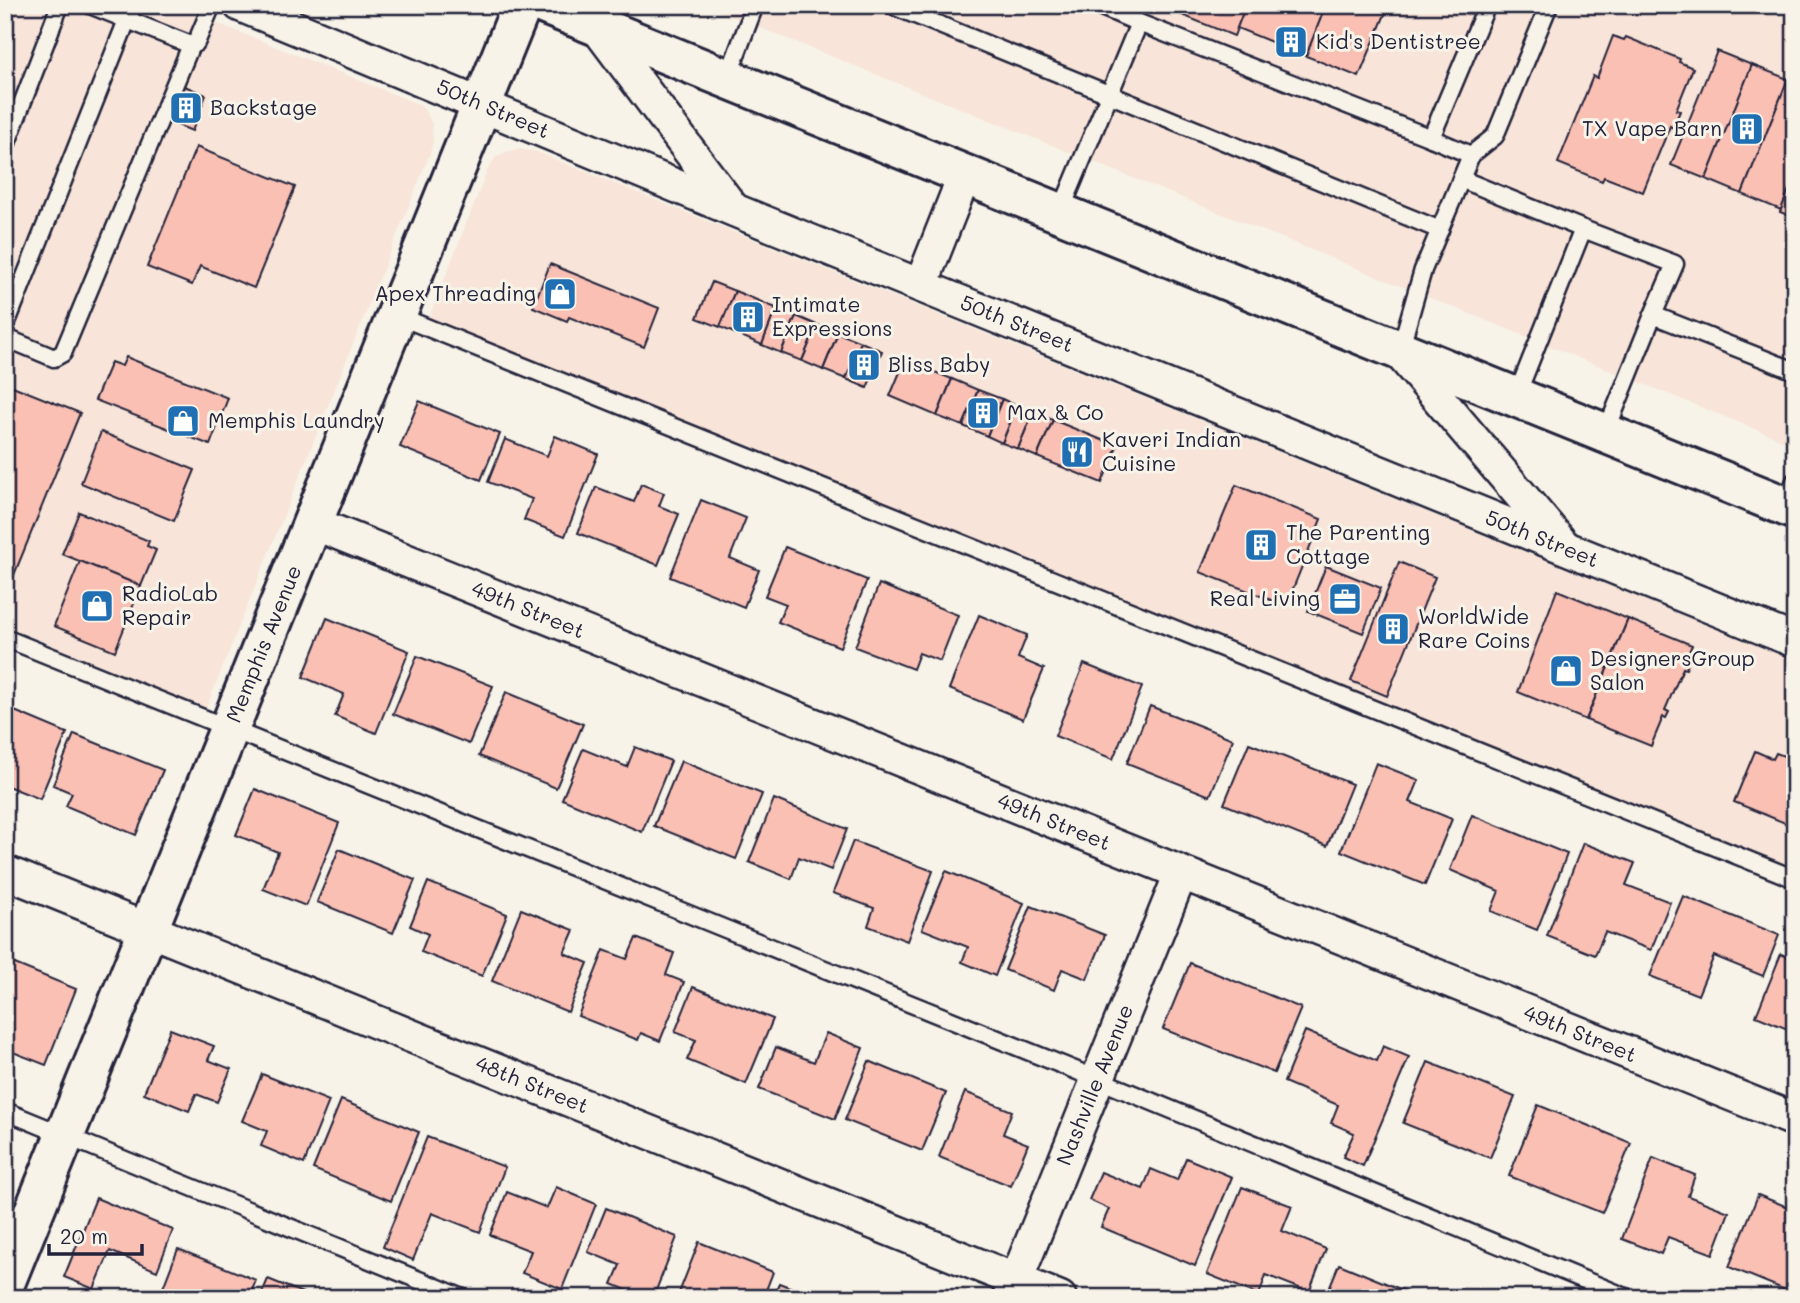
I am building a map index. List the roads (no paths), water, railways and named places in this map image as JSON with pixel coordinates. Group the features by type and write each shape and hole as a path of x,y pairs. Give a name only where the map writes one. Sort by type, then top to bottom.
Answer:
{"street":[{"name":"50th Street","path":"240,5 733,209 1795,641"},
{"name":"Memphis Avenue","path":"5,1283 522,5"},
{"path":"545,5 1605,434 1792,499"},
{"path":"595,25 733,209"},
{"path":"921,285 965,174"},
{"path":"1399,352 1566,549"},
{"name":"49th Street","path":"313,523 1795,1120"},
{"name":"48th Street","path":"5,872 1012,1289 1060,1298"},
{"name":"Nashville Avenue","path":"1012,1289 1181,873"}],"lane":[{"path":"5,148 60,5"},
{"path":"90,5 130,13 191,45"},
{"path":"5,335 54,358 60,356 191,45 196,43 212,5"},
{"path":"727,79 755,5"},
{"path":"891,5 1440,230"},
{"path":"1097,5 1471,155"},
{"path":"1431,138 1487,5"},
{"path":"1399,352 1423,270 1471,155 1495,136 1549,5"},
{"path":"5,327 130,13"},
{"path":"1060,213 1139,23"},
{"path":"1461,180 1675,264 1605,434"},
{"path":"1516,398 1583,229"},
{"path":"396,315 1795,879"},
{"path":"1653,315 1795,372"},
{"path":"5,638 1097,1079 1628,1298"},
{"path":"5,1111 463,1298"}],"place":[{"name":"Kid's Dentistree","path":"1291,42"},
{"name":"Backstage","path":"186,108"},
{"name":"TX Vape Barn","path":"1747,129"},
{"name":"Apex Threading","path":"560,294"},
{"name":"Intimate Expressions","path":"748,317"},
{"name":"Bliss Baby","path":"864,365"},
{"name":"Max & Co","path":"983,413"},
{"name":"Memphis Laundry","path":"183,421"},
{"name":"Kaveri Indian Cuisine","path":"1077,452"},
{"name":"The Parenting Cottage","path":"1261,545"},
{"name":"Real Living","path":"1345,599"},
{"name":"RadioLab Repair","path":"97,606"},
{"name":"WorldWide Rare Coins","path":"1393,629"},
{"name":"DesignersGroup Salon","path":"1566,671"}]}
